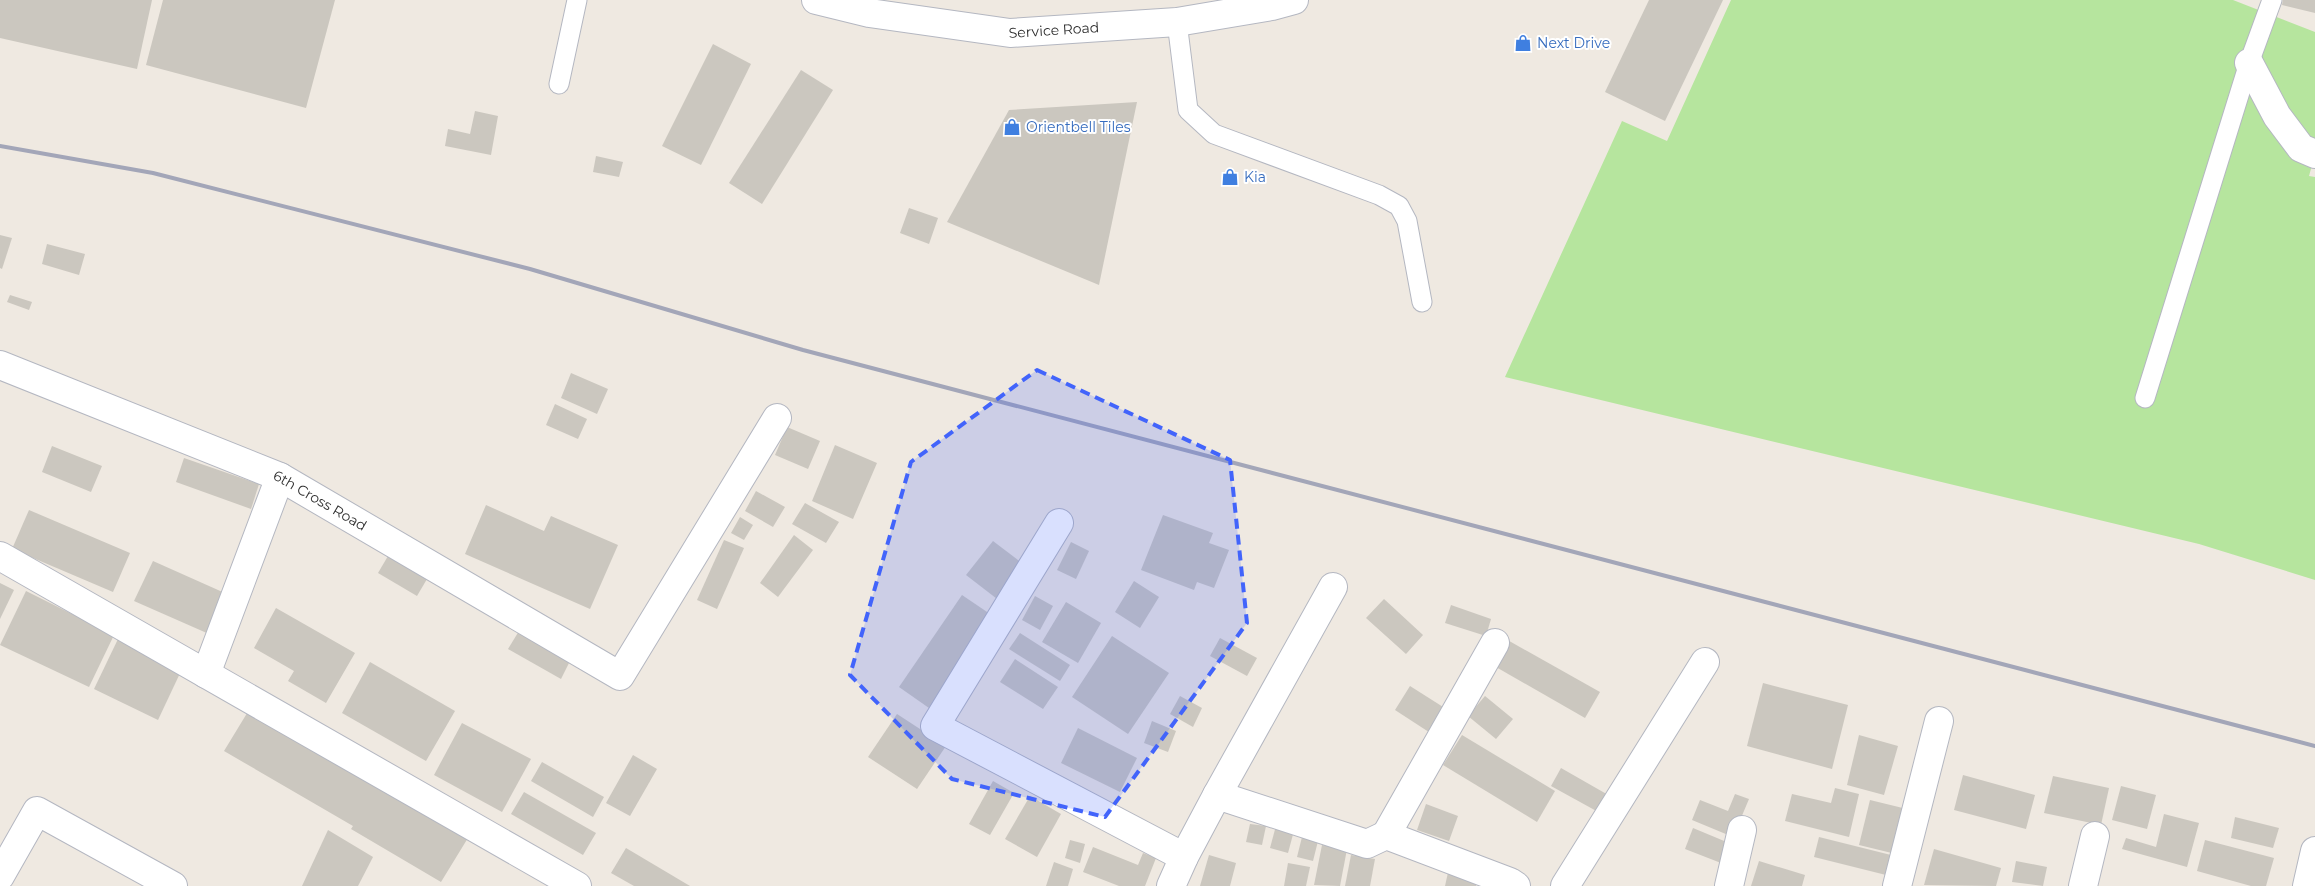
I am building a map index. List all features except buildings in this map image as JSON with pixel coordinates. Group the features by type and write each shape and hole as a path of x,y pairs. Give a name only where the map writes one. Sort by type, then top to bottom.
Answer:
{"street":[{"name":"Service Road","path":"816,0 869,13 1010,33 1176,22 1272,6 1294,0"},
{"path":"2249,63 2277,116 2300,148 2315,154"},
{"name":"6th Cross Road","path":"0,365 280,477 620,676 777,418"},
{"path":"206,674 280,477"},
{"path":"1059,523 935,726 1184,857"},
{"path":"0,556 577,886"},
{"path":"1171,886 1217,795 1333,587"},
{"path":"1217,795 1367,844 1386,835 1495,643"},
{"path":"1565,886 1705,662"},
{"path":"1897,886 1940,722"},
{"path":"0,876 37,810 173,886"},
{"path":"1729,886 1742,830"},
{"path":"1386,835 1510,882 1516,886"},
{"path":"2083,886 2096,836"},
{"path":"2307,886 2315,851"}],"lane":[{"path":"559,84 577,0"},
{"path":"2145,398 2249,63 2272,0"},
{"path":"1176,22 1188,110 1214,134 1380,195 1399,206 1407,221 1422,302"}],"highlighted area":[{"path":"1037,370 1230,460 1247,623 1105,817 952,779 850,675 911,462"}],"green space":[{"path":"1731,0 2233,0 2315,32 2315,154 2309,176 2315,177 2315,580 2199,544 1505,377 1622,121 1667,141"}],"railway":[{"path":"0,146 153,173 530,269 803,350 2315,746"}],"place":[{"name":"Next Drive","path":"1523,43"},
{"name":"Orientbell Tiles","path":"1012,127"},
{"name":"Kia","path":"1230,177"}]}
